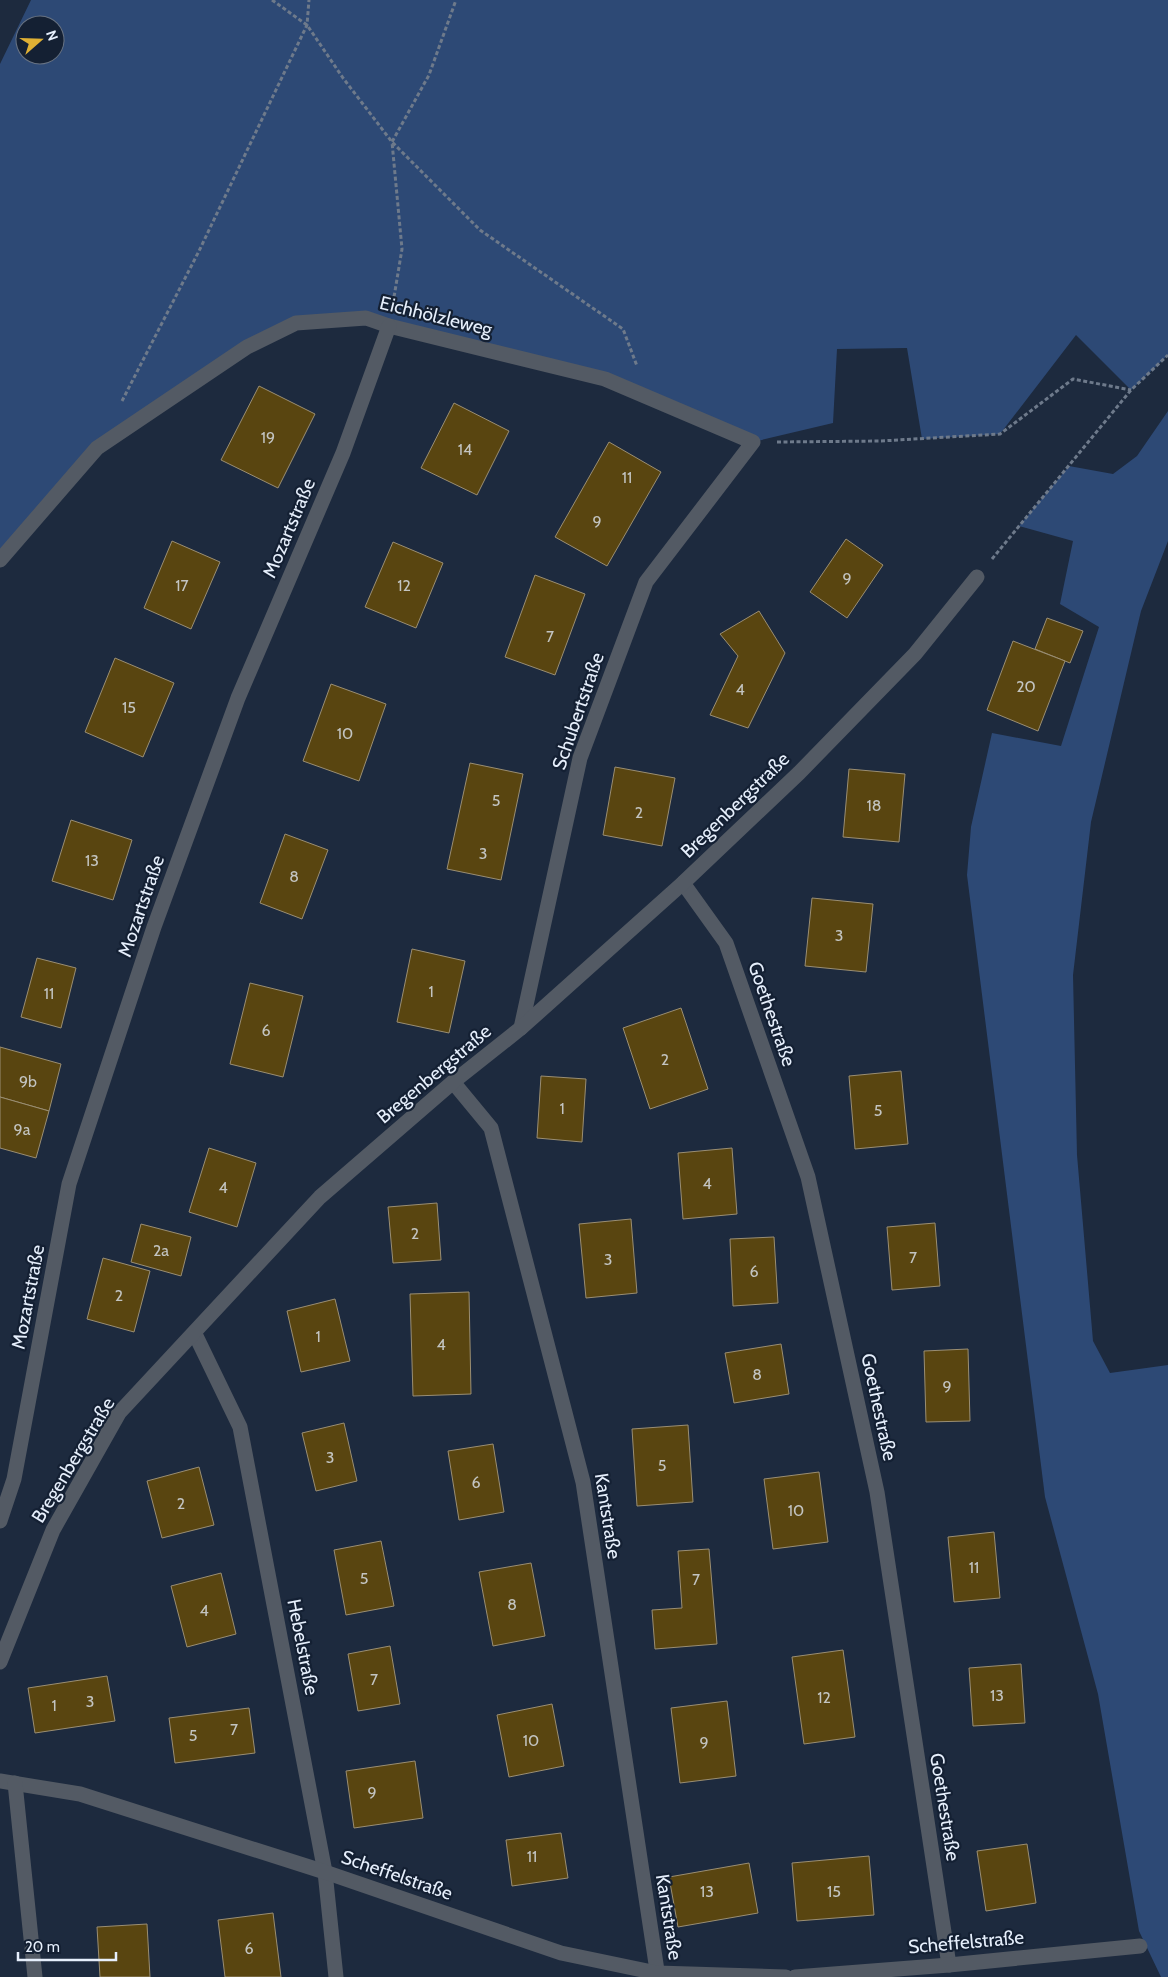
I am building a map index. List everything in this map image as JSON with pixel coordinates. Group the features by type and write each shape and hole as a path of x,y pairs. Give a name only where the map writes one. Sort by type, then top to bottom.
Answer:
{"street":[{"name":"Eichhölzleweg","path":"0,560 97,448 247,347 296,323 366,318 389,326 605,379 752,442"},
{"name":"Mozartstraße","path":"0,1520 14,1479 69,1184 154,927 238,698 343,452 389,326"},
{"name":"Schubertstraße","path":"520,1028 580,758 646,582 752,442"},
{"name":"Bregenbergstraße","path":"0,1662 53,1530 119,1414 320,1198 453,1082 520,1028 684,883 799,773 914,654 977,578"},
{"name":"Goethestraße","path":"684,883 726,943 808,1177 878,1492 949,1965"},
{"name":"Kantstraße","path":"453,1082 492,1128 583,1482 657,1975"},
{"name":"Hebelstraße","path":"194,1334 240,1428 325,1872 336,1977"},
{"name":"Scheffelstraße","path":"0,1780 80,1794 325,1872 561,1953 657,1975 786,1977"},
{"path":"15,1783 35,1977"},
{"name":"Scheffelstraße","path":"795,1977 949,1965 1140,1946"}],"path":[{"path":"272,0 307,25 343,78 392,142 480,230 623,329 648,397"},
{"path":"120,404 200,251 307,25 309,0"},
{"path":"389,326 402,249 392,142 429,75 456,0"},
{"path":"977,578 1131,390 1168,355"},
{"path":"752,442 881,441 1000,434 1073,379 1131,390"}],"shaded area":[{"path":"31,0 1168,0 1168,355 1131,390 1076,335 1000,434 922,439 907,348 837,349 833,423 753,442 648,397 389,326 296,323 97,448 0,560 0,64 15,33 15,65 65,65 65,15 24,15"},
{"path":"1168,411 1168,541 1141,611 1091,822 1073,975 1077,1155 1093,1341 1110,1373 1168,1365 1168,1977 1161,1977 1139,1931 1098,1694 1045,1497 967,875 971,827 992,733 1061,746 1099,627 1060,604 1073,541 1019,526 1069,466 1113,474 1137,456"}],"building":[{"path":"259,386 315,414 278,488 221,460"},
{"path":"454,403 509,431 477,495 421,468"},
{"path":"609,442 661,472 607,566 555,537"},
{"path":"846,539 883,565 847,618 810,592"},
{"path":"172,541 220,562 191,629 144,608"},
{"path":"393,542 443,563 416,628 365,607"},
{"path":"535,575 585,594 555,675 505,657"},
{"path":"759,611 785,653 748,728 710,715 738,656 720,634"},
{"path":"1047,618 1083,631 1070,663 1035,649"},
{"path":"1013,641 1065,661 1038,731 987,710"},
{"path":"115,658 174,683 143,757 85,732"},
{"path":"331,684 386,704 359,781 303,761"},
{"path":"470,763 523,774 501,880 447,869"},
{"path":"615,767 675,778 662,846 603,835"},
{"path":"849,769 905,774 899,842 843,837"},
{"path":"71,820 132,840 113,900 52,881"},
{"path":"285,834 328,850 302,919 260,903"},
{"path":"812,898 873,904 866,972 805,966"},
{"path":"412,949 465,961 449,1033 397,1022"},
{"path":"37,958 76,968 61,1028 21,1017"},
{"path":"250,983 303,996 283,1077 230,1064"},
{"path":"681,1008 708,1089 650,1109 623,1028"},
{"path":"0,1047 61,1064 49,1111 0,1097"},
{"path":"901,1071 908,1144 855,1149 849,1076"},
{"path":"541,1076 586,1079 582,1142 537,1138"},
{"path":"0,1097 49,1111 36,1158 0,1148"},
{"path":"209,1148 256,1163 237,1227 189,1212"},
{"path":"732,1148 737,1214 683,1219 678,1153"},
{"path":"437,1203 441,1260 393,1263 388,1207"},
{"path":"631,1219 637,1293 586,1298 579,1224"},
{"path":"935,1223 940,1286 892,1290 887,1227"},
{"path":"141,1224 191,1237 181,1276 131,1262"},
{"path":"774,1237 778,1303 733,1306 730,1239"},
{"path":"103,1258 150,1271 134,1332 87,1319"},
{"path":"469,1292 471,1394 413,1396 410,1294"},
{"path":"335,1299 350,1361 301,1372 287,1311"},
{"path":"781,1344 789,1394 734,1403 725,1353"},
{"path":"968,1349 970,1421 926,1422 924,1351"},
{"path":"344,1423 357,1481 316,1491 302,1433"},
{"path":"688,1425 693,1502 637,1506 632,1429"},
{"path":"493,1444 504,1512 459,1520 448,1451"},
{"path":"199,1467 214,1525 162,1538 147,1481"},
{"path":"819,1472 828,1542 773,1549 764,1479"},
{"path":"994,1532 1000,1598 954,1602 948,1537"},
{"path":"381,1541 394,1606 346,1615 334,1550"},
{"path":"709,1549 717,1644 655,1649 652,1610 682,1608 678,1551"},
{"path":"531,1563 545,1636 493,1646 479,1572"},
{"path":"221,1573 236,1634 187,1647 171,1586"},
{"path":"390,1646 400,1704 358,1711 348,1654"},
{"path":"843,1650 855,1737 804,1744 792,1657"},
{"path":"1021,1664 1025,1723 973,1726 969,1668"},
{"path":"107,1676 115,1721 35,1733 28,1688"},
{"path":"727,1701 736,1776 680,1783 671,1708"},
{"path":"552,1704 564,1766 509,1777 497,1715"},
{"path":"249,1708 255,1753 175,1763 169,1718"},
{"path":"415,1761 423,1818 354,1828 346,1771"},
{"path":"561,1833 568,1878 512,1886 506,1840"},
{"path":"1027,1844 1036,1903 986,1911 977,1851"},
{"path":"869,1856 874,1915 797,1921 792,1863"},
{"path":"749,1863 758,1913 678,1927 669,1877"},
{"path":"273,1913 281,1977 225,1977 218,1920"},
{"path":"147,1924 150,1977 100,1977 97,1927"}]}
